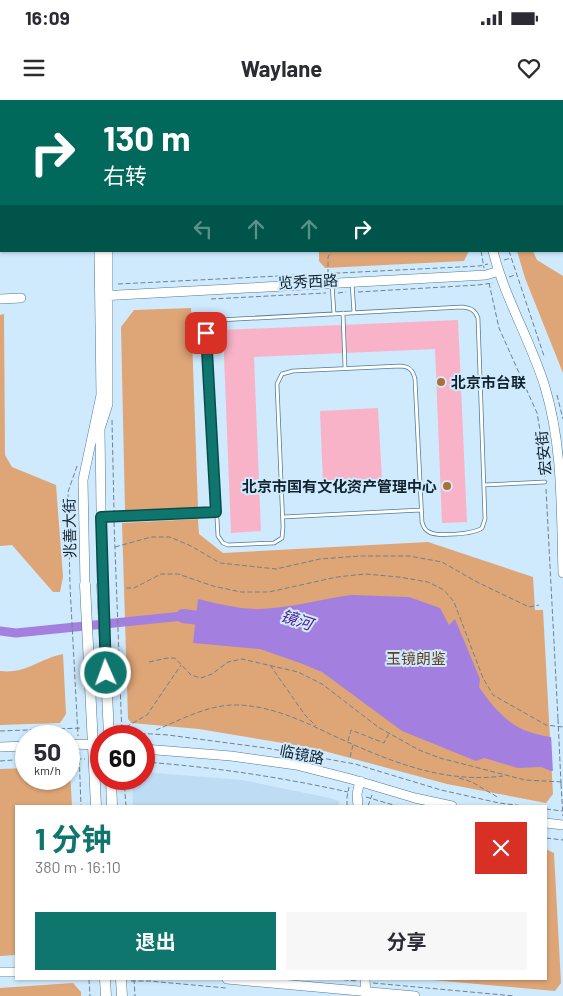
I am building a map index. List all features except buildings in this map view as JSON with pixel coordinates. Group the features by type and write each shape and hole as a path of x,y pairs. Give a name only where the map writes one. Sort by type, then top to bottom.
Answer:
{"main road":[{"name":"兆善大街","path":"85,585 88,657 95,725"},
{"name":"兆善大街","path":"102,585 109,725"},
{"name":"兆善大街","path":"96,790 96,805"},
{"path":"111,790 112,805"},
{"path":"105,980 106,996"},
{"path":"121,980 122,996"}],"street":[{"name":"兆善大街","path":"99,252 104,295 108,404 100,430 102,585"},
{"name":"兆善大街","path":"85,585 83,480 101,395 104,295 109,285 108,252"},
{"name":"宏安街","path":"493,252 499,271 545,386 554,424 561,467 563,573"},
{"name":"览秀西路","path":"104,295 486,275 499,271"},
{"path":"0,299 21,298"},
{"path":"0,747 15,746"},
{"name":"临镜路","path":"155,749 230,756 296,765 360,781 415,798 447,805"},
{"path":"358,805 357,794 360,781"},
{"path":"547,823 563,825"},
{"path":"0,972 15,972"},
{"path":"365,980 366,994"},
{"path":"228,983 415,996"}],"lane":[{"path":"352,282 354,313"},
{"path":"332,283 334,314"},
{"path":"462,307 472,309 476,313 478,318 485,519 482,528 478,531 431,534 424,527 421,510 414,373 406,366 345,368 286,372 278,378 283,533 278,541 274,543 228,545 220,540 218,536 206,333 208,325 219,320 354,313 462,307"},
{"path":"343,313 345,368"},
{"path":"484,484 545,482"},
{"path":"283,517 421,510"},
{"path":"101,517 216,512"}],"path":[{"path":"328,274 328,257 331,252"},
{"path":"508,252 544,357"},
{"name":"览秀西路","path":"205,299 478,285 499,271 511,258"},
{"name":"览秀西路","path":"109,285 479,266 516,275"},
{"name":"宏安街","path":"555,389 563,419"},
{"path":"108,404 113,425 115,584 121,725"},
{"path":"115,547 151,537 170,537 191,546 220,563 276,569 320,559 360,556 409,556 442,562 478,582 529,606 539,605"},
{"path":"126,588 134,588 161,574 178,574 213,586 241,592 269,592 336,577 365,574 428,582 444,590 454,602 480,669 493,695 546,725 563,727"},
{"path":"70,586 78,725"},
{"path":"150,662 175,658 191,675 201,678 212,674 228,662 242,659 298,672 322,684 378,727 419,750 440,758 506,776 525,780 562,783"},
{"path":"130,725 147,715 182,665"},
{"path":"270,665 305,715 318,728"},
{"path":"156,730 193,714 230,705 273,710 388,759 429,772 472,782 499,798"},
{"path":"558,719 563,816"},
{"path":"347,742 351,730 384,743 389,732"},
{"path":"350,757 353,744"},
{"path":"0,761 15,760"},
{"name":"临镜路","path":"155,763 239,771 298,781 357,794 393,805"},
{"path":"80,775 81,805"},
{"path":"456,778 506,776"},
{"path":"125,790 126,805"},
{"path":"547,809 563,811"},
{"path":"547,838 563,840"},
{"path":"89,980 90,996"},
{"path":"121,980 228,983"},
{"path":"134,980 135,996"},
{"path":"365,980 514,996"}],"shaded area":[{"path":"155,773 242,780 339,801 339,805 133,805 132,790 155,790"}],"green space":[{"path":"319,252 468,252 464,261 325,268 319,261"},
{"path":"517,252 533,252 537,260 563,276 563,373 525,278"},
{"path":"191,308 198,508 125,510 121,327 134,310"},
{"path":"4,314 5,455 12,467 56,485 63,577 60,592 53,592 12,545 0,546 0,315"},
{"name":"玉镜朗鉴","path":"198,519 199,534 223,553 428,542 533,577 535,610 543,610 553,794 546,803 447,784 313,748 199,729 131,723 128,719 122,523"},
{"path":"63,654 66,714 60,723 0,725 0,671 18,670"},
{"path":"15,768 15,790 71,790 72,805 15,805 15,955 0,956 0,769"},
{"path":"547,850 554,853 561,983 555,991 432,980 547,980"},
{"path":"73,983 81,992 81,996 0,996 0,988"}],"water":[{"path":"351,595 409,597 440,608 449,625 455,619 480,679 479,687 483,693 498,712 517,727 543,736 563,739 563,771 551,771 541,767 518,768 484,758 476,761 402,731 322,672 260,649 193,643 198,599 236,607 259,609"}],"pier":[{"path":"551,734 563,736 563,774 553,773"}],"waterway":[{"name":"镜河","path":"0,631 16,633 183,616"},
{"name":"镜河","path":"183,616 215,620"}],"place":[{"name":"北京市台联","path":"441,382"},
{"name":"北京市国有文化资产管理中心","path":"447,486"}],"route":[{"path":"106,673 101,517 216,512 206,333"}]}
